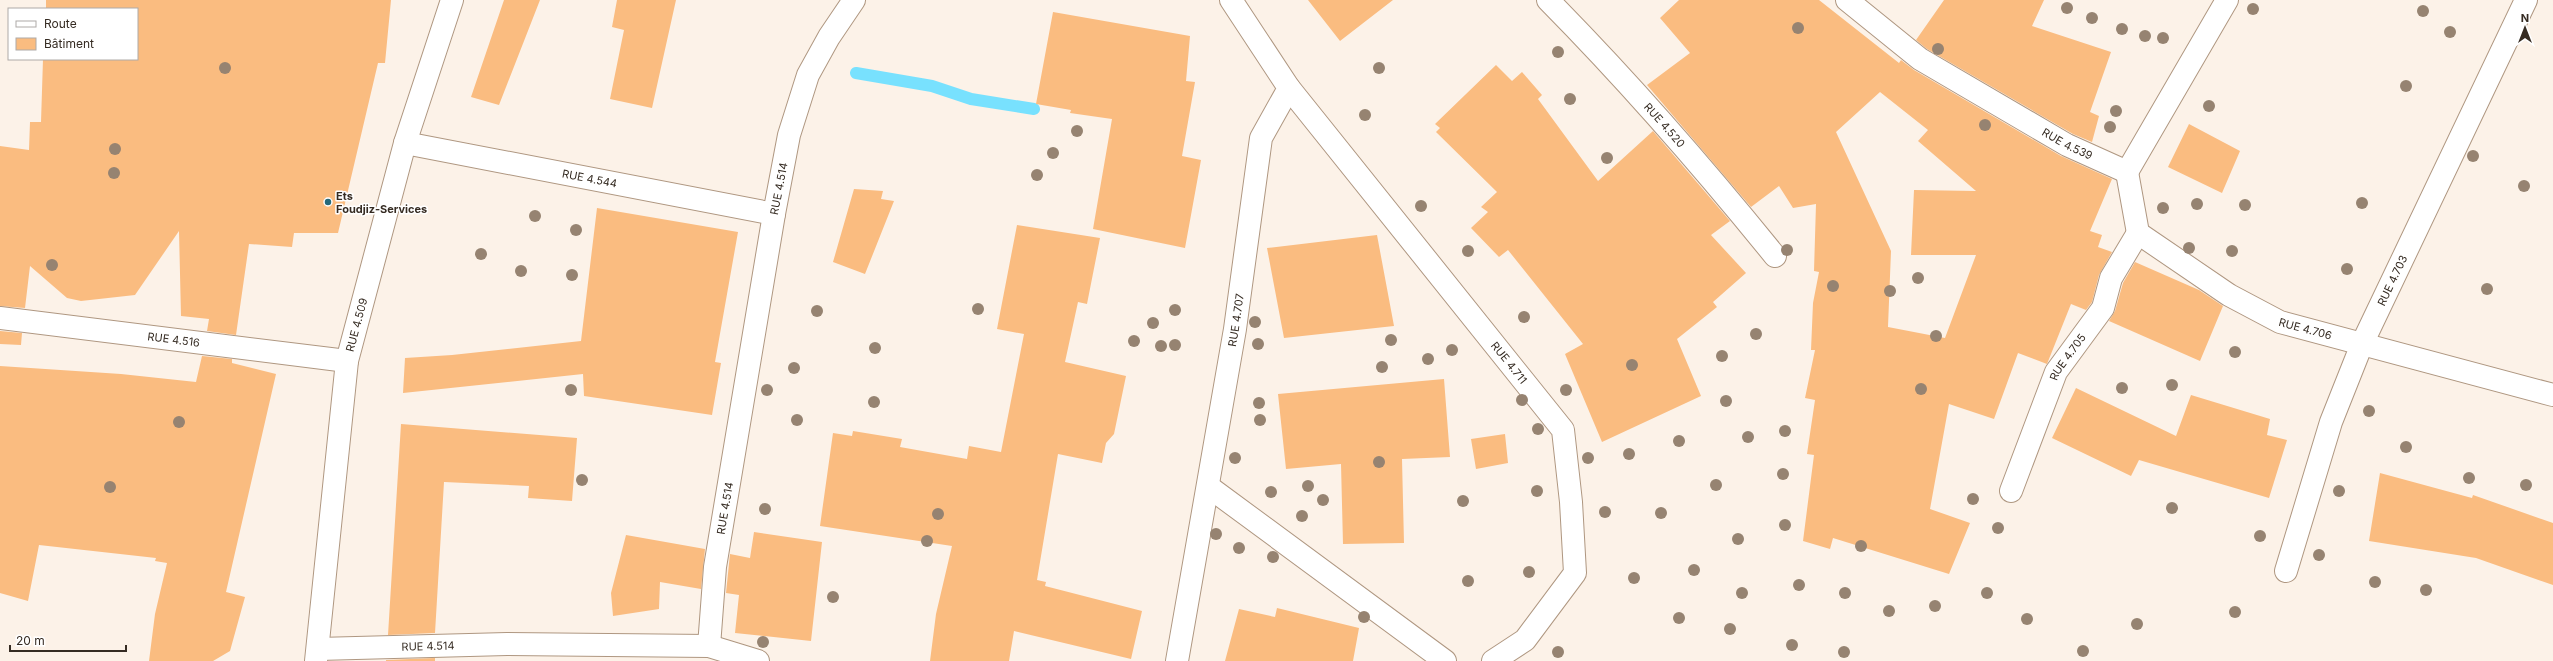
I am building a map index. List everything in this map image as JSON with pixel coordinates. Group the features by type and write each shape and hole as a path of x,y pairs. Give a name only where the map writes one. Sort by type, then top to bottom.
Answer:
{"street":[{"name":"RUE 4.509","path":"317,655 347,361 405,143 452,0"},
{"name":"RUE 4.514","path":"317,655 507,644 709,646 715,567 774,214 789,135 808,75 829,37 854,0"},
{"path":"1231,0 1290,88"},
{"name":"RUE 4.520","path":"1548,0 1609,62 1703,167 1775,256"},
{"name":"RUE 4.539","path":"1847,0 1920,59 2067,146 2127,172"},
{"path":"2138,233 2127,172 2227,0"},
{"name":"RUE 4.703","path":"2286,571 2331,422 2362,344 2526,0"},
{"name":"RUE 4.707","path":"1177,661 1209,487 1235,329 1261,138 1290,88"},
{"name":"RUE 4.711","path":"1290,88 1563,430 1571,502 1575,573 1525,640 1493,661"},
{"name":"RUE 4.544","path":"405,143 774,214"},
{"name":"RUE 4.706","path":"2138,233 2229,295 2280,322 2553,395"},
{"name":"RUE 4.705","path":"2011,490 2056,372 2103,308 2110,278 2138,233"},
{"name":"RUE 4.516","path":"0,318 347,361"},
{"path":"1209,487 1445,661"},
{"path":"709,646 758,661"}],"building":[{"path":"46,0 391,0 385,63 378,63 338,233 294,233 292,247 249,244 236,335 207,331 209,319 181,316 179,231 135,295 81,301 67,298 30,266 25,308 0,306 0,146 29,150 30,122 41,122 43,60 138,60 138,8 46,8"},
{"path":"504,0 540,0 499,105 471,97"},
{"path":"617,0 676,0 652,108 610,99 624,30 612,27"},
{"path":"1308,0 1393,0 1340,41"},
{"path":"1679,0 1819,0 1899,63 1901,60 1914,70 2061,156 2112,179 2090,231 2102,235 2098,247 2112,252 2099,275 2092,302 2086,310 2071,304 2047,364 2018,353 1994,419 1949,404 1930,509 1970,523 1949,574 1833,538 1830,549 1803,541 1814,455 1807,454 1815,400 1805,398 1815,350 1811,350 1813,303 1819,272 1814,271 1816,204 1793,208 1779,186 1751,207 1647,85 1690,53 1660,18","holes":["1880,92 1928,130 1918,141 1976,191 1914,190 1911,255 1976,255 1945,338 1888,327 1891,251 1836,132"]},
{"path":"1944,0 2044,0 2032,26 2111,52 2090,112 2099,116 2092,142 2073,134 1927,49 1916,40"},
{"path":"1053,12 1190,36 1186,81 1195,82 1182,156 1201,160 1185,248 1093,229 1112,119 1070,113 1071,110 1036,104"},
{"path":"1496,65 1512,81 1522,72 1542,95 1538,99 1598,181 1653,131 1730,221 1711,235 1746,273 1713,302 1717,307 1677,339 1701,396 1602,442 1565,354 1583,344 1508,250 1499,257 1471,228 1488,212 1481,207 1497,192 1436,132 1440,128 1435,124"},
{"path":"2189,124 2240,151 2222,193 2168,167"},
{"path":"854,189 883,191 881,199 894,201 865,274 833,262"},
{"path":"597,208 738,232 715,362 721,363 712,415 584,396 583,374 403,393 405,358 452,355 581,341"},
{"path":"1017,225 1100,238 1087,304 1078,302 1065,362 1126,376 1114,434 1106,443 1102,463 1058,454 1037,580 1046,582 1045,586 1142,611 1131,659 1014,631 1009,661 930,661 936,614 952,546 820,526 833,433 852,436 853,431 902,439 900,447 967,459 969,446 1001,452 1024,334 997,329"},
{"path":"1377,235 1394,326 1284,338 1267,248"},
{"path":"2135,262 2199,290 2223,306 2200,361 2109,321 2115,311 2123,283"},
{"path":"0,331 22,333 21,345 0,344"},
{"path":"202,356 232,359 232,363 276,374 226,592 245,597 230,651 213,661 149,661 155,614 167,563 155,561 156,558 39,545 28,601 0,593 0,366 121,374 196,382"},
{"path":"1444,379 1450,457 1402,459 1404,543 1343,544 1341,464 1286,469 1278,394"},
{"path":"2076,388 2176,436 2191,395 2270,419 2267,435 2287,440 2269,498 2139,460 2131,476 2052,438"},
{"path":"401,424 577,438 572,501 528,498 529,486 444,482 435,633 388,635"},
{"path":"1505,434 1508,463 1476,469 1471,439"},
{"path":"2380,473 2472,498 2473,495 2553,523 2553,585 2476,558 2369,541"},
{"path":"754,532 822,542 811,641 735,633 739,595 726,593 730,554 750,558"},
{"path":"626,535 705,549 701,589 660,582 659,609 613,616 611,593"},
{"path":"1277,608 1359,628 1353,661 1225,661 1239,609 1275,617"},
{"path":"435,658 435,661 386,661 386,660"}],"waterway":[{"path":"856,73 932,86 971,99 1034,109"}],"place":[{"name":"Ets Foudjiz-Services","path":"328,202"}]}
